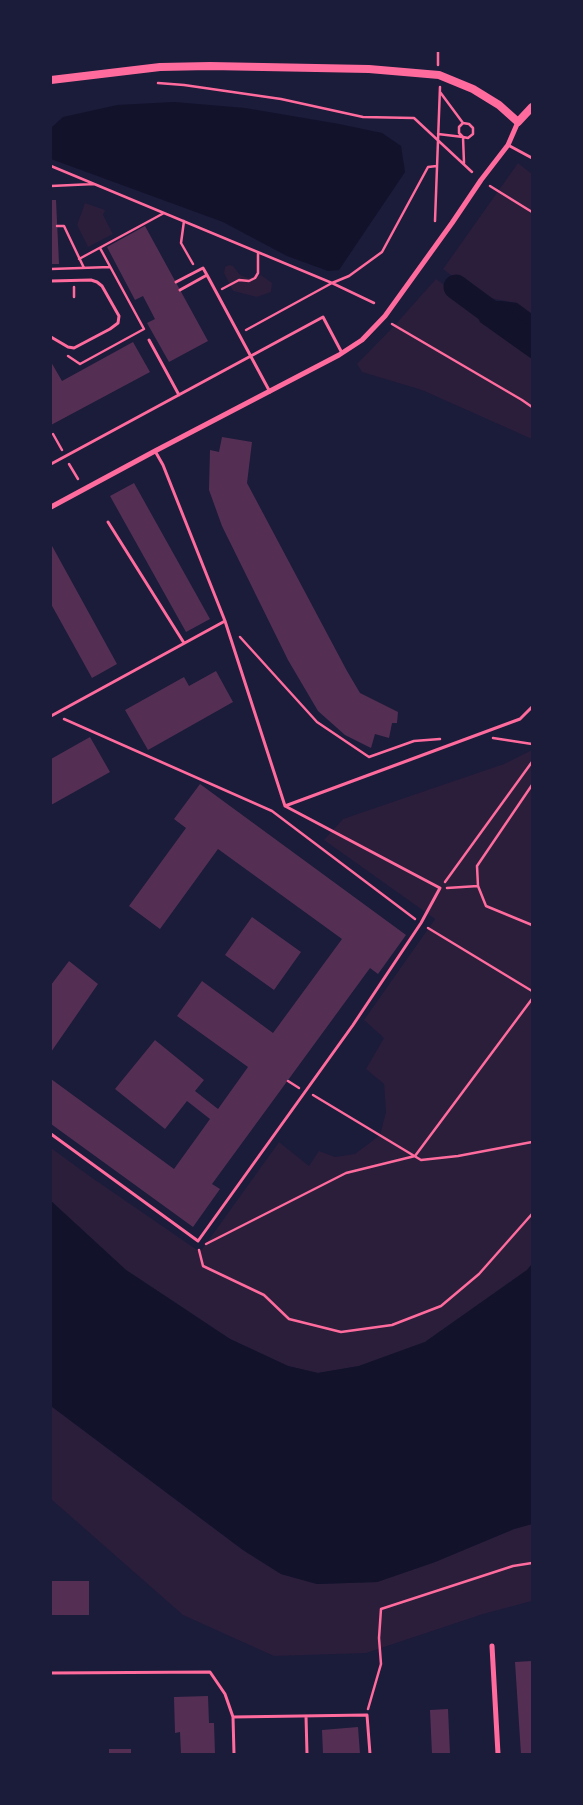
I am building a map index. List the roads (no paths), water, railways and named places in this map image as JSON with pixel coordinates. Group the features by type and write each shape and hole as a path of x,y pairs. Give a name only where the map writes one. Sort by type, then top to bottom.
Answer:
{"street":[{"path":"51,80 160,67 210,66 369,69 439,75 473,89 499,105 518,122"},
{"path":"51,507 270,392 362,340 384,316 508,145 518,122 532,107"},
{"path":"492,1646 498,1754"}],"lane":[{"path":"508,145 532,158"},
{"path":"176,282 202,268 270,392"},
{"path":"180,290 207,275"},
{"path":"51,281 91,280 97,282 102,286 119,316 118,322 110,329 74,348 68,347 51,337"},
{"path":"51,464 323,317 342,353"},
{"path":"149,340 179,395"},
{"path":"51,1134 198,1241 360,1016 421,923 440,888 285,806 226,621 163,465 155,451"},
{"path":"108,522 184,643"},
{"path":"52,715 226,621"},
{"path":"285,806 520,719 532,707"},
{"path":"51,1673 210,1672 225,1694 233,1717 234,1754"},
{"path":"233,1717 367,1715 370,1754"},
{"path":"306,1716 307,1754"}],"waterway":[{"path":"456,287 532,343"}]}
